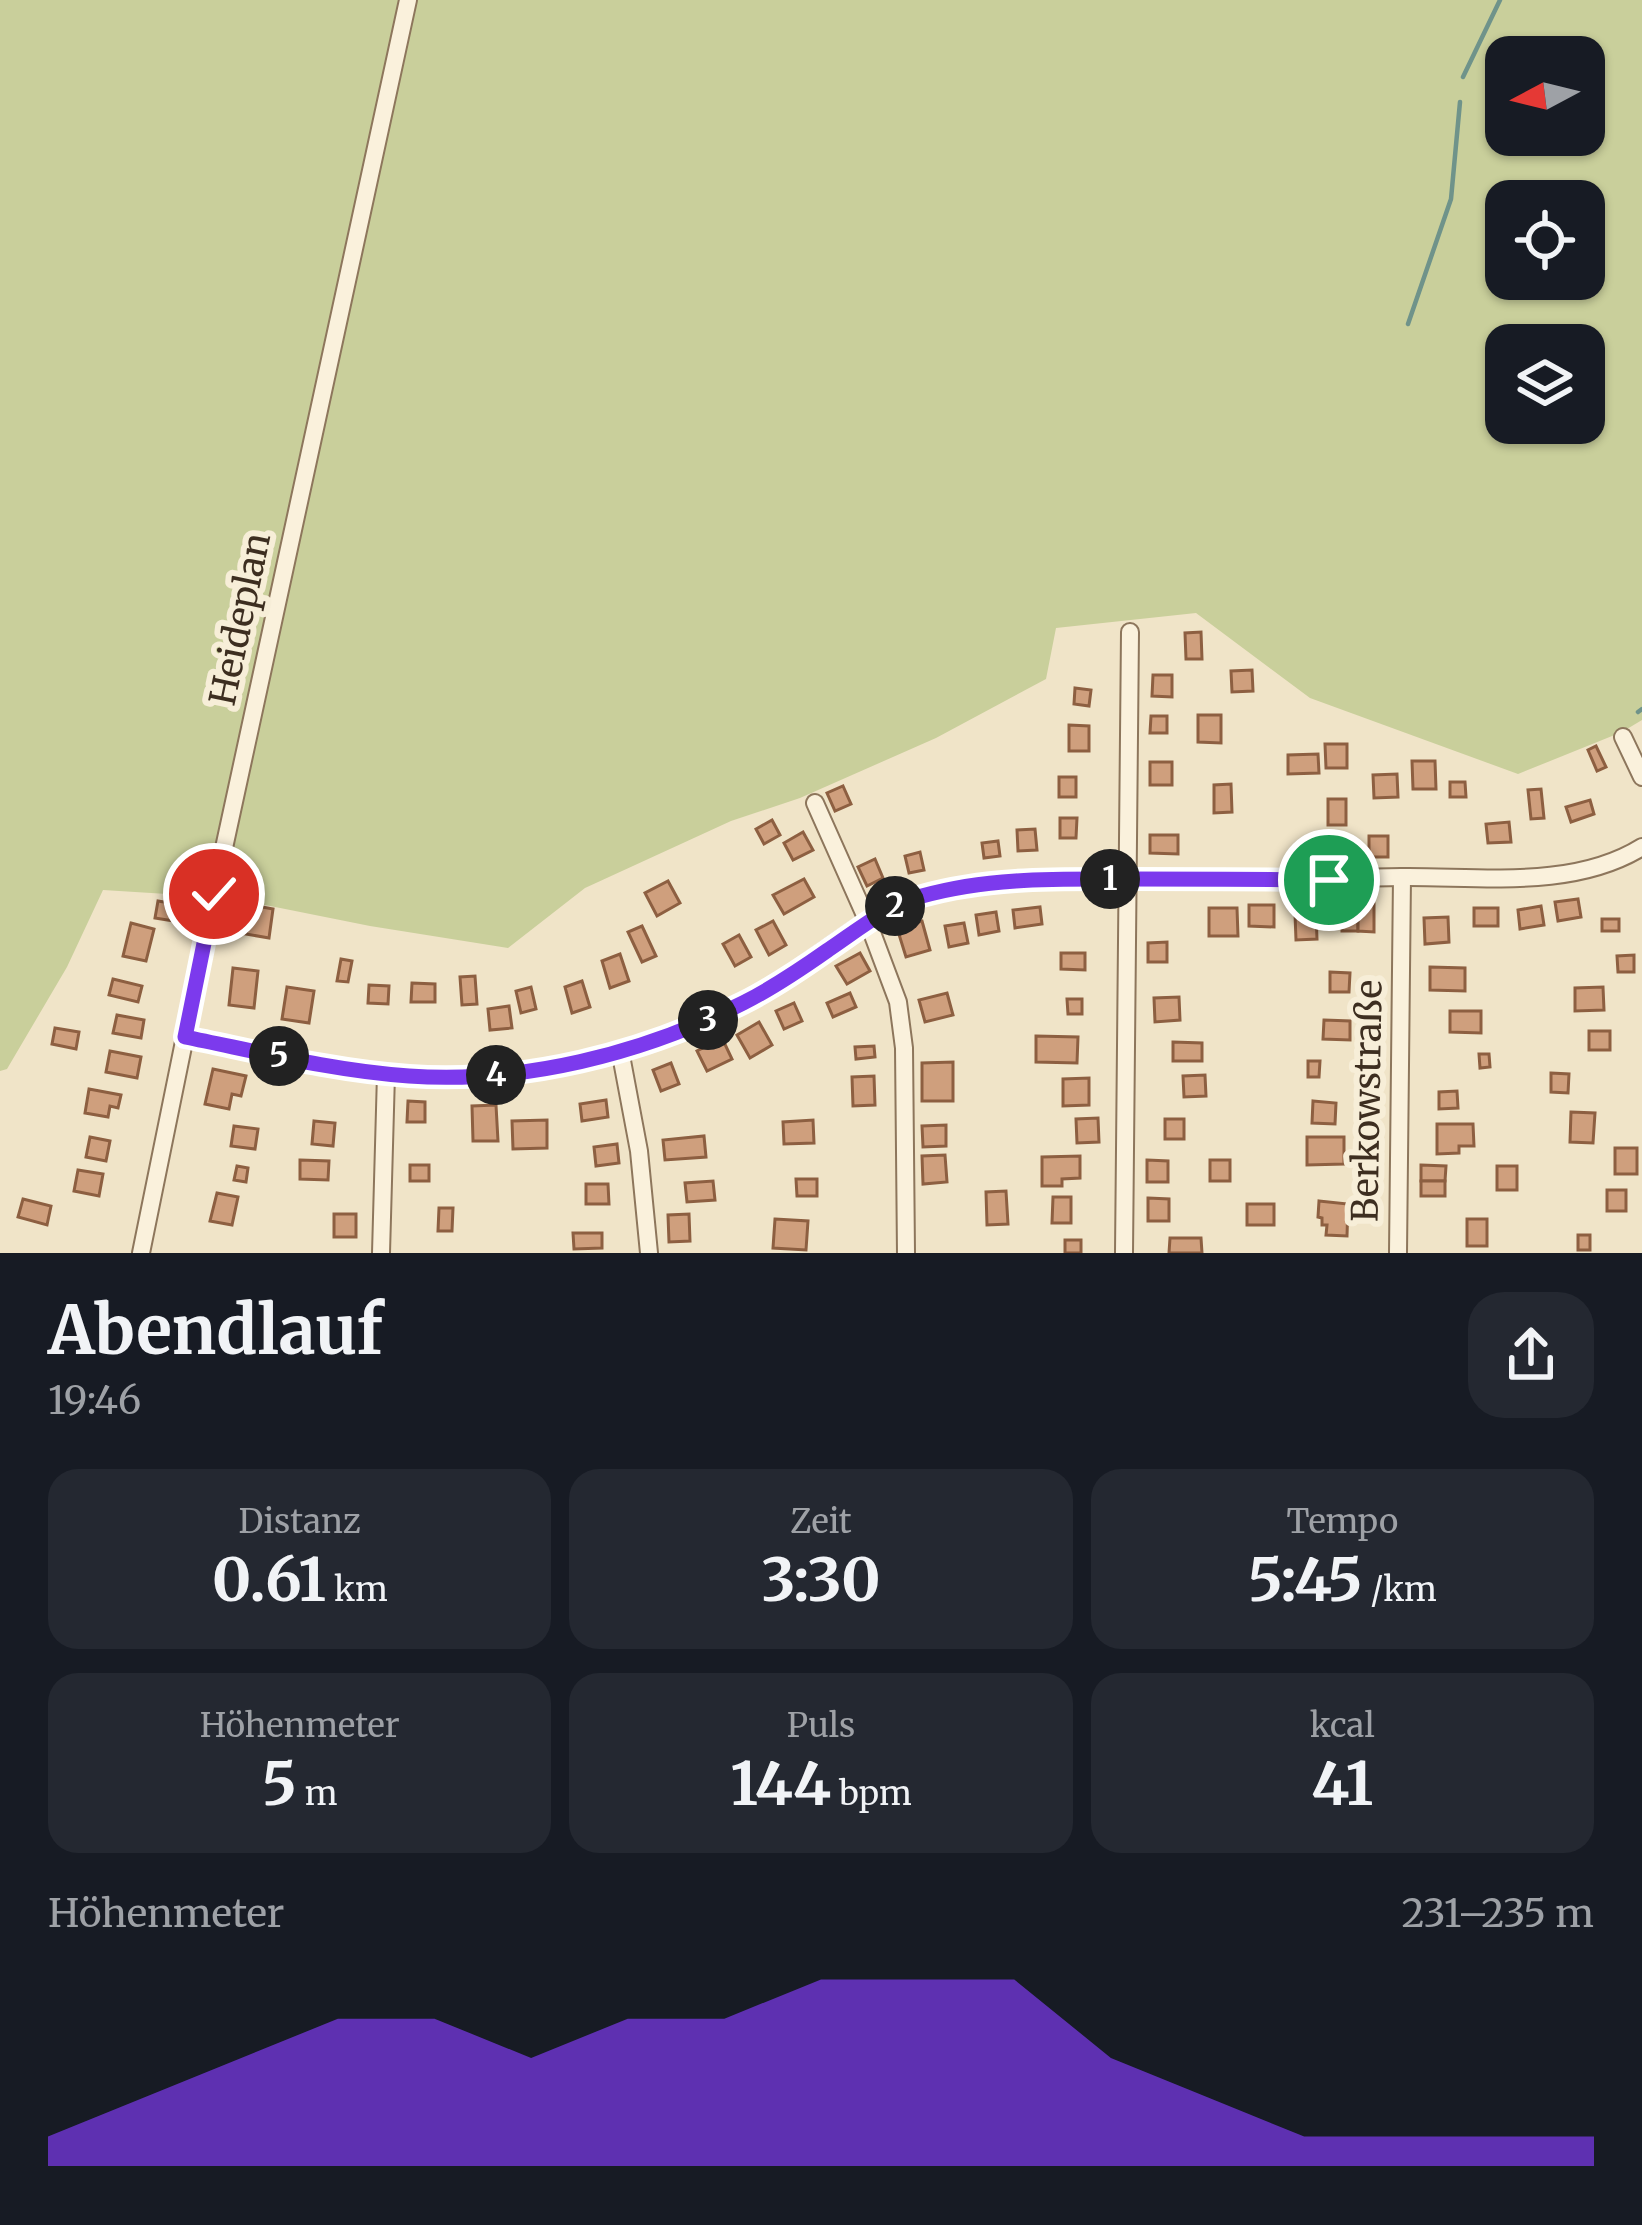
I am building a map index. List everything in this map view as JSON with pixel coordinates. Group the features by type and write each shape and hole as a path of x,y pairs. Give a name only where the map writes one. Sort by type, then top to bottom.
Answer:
{"street":[{"name":"Heideplan","path":"141,1253 214,894 409,0"},
{"path":"1124,1253 1130,632"},
{"path":"1623,737 1642,777"},
{"path":"815,803 892,981 902,1025 906,1253"},
{"path":"185,1037 386,1074 494,1075 620,1050 705,1021 804,967 868,922 916,897 970,885 1050,879 1513,877 1606,864 1642,847"},
{"name":"Berkowstraße","path":"1398,1253 1402,877"},
{"path":"620,1050 639,1151 649,1253"},
{"path":"381,1253 386,1074"}],"green space":[{"path":"0,0 1642,0 1642,720 1518,774 1310,698 1196,613 1056,628 1046,679 936,738 800,798 731,821 585,888 508,948 231,898 103,890 67,967 7,1069 0,1071"}],"building":[{"path":"1201,632 1202,659 1186,659 1185,633"},
{"path":"1252,670 1253,691 1232,692 1231,671"},
{"path":"1153,675 1172,675 1172,697 1152,696"},
{"path":"1075,688 1091,690 1089,706 1074,704"},
{"path":"1198,715 1221,715 1221,743 1198,742"},
{"path":"1151,716 1167,716 1167,733 1150,733"},
{"path":"1069,725 1089,726 1089,751 1069,751"},
{"path":"1325,744 1347,744 1347,768 1326,768"},
{"path":"1596,746 1606,767 1597,771 1588,750"},
{"path":"1318,754 1319,773 1288,774 1288,755"},
{"path":"1412,761 1435,761 1436,789 1413,789"},
{"path":"1150,762 1172,762 1172,785 1150,785"},
{"path":"1397,774 1398,797 1374,798 1373,775"},
{"path":"1059,777 1076,777 1076,797 1059,797"},
{"path":"1450,782 1465,782 1466,797 1450,797"},
{"path":"1231,784 1232,812 1214,813 1214,785"},
{"path":"843,786 851,804 835,811 827,793"},
{"path":"1541,789 1544,818 1531,819 1528,790"},
{"path":"1328,799 1346,799 1346,825 1328,825"},
{"path":"1590,800 1594,814 1571,822 1566,807"},
{"path":"1060,818 1077,818 1076,838 1060,838"},
{"path":"772,820 780,835 764,844 756,829"},
{"path":"1509,822 1511,842 1488,843 1486,824"},
{"path":"1035,829 1037,850 1018,851 1017,830"},
{"path":"803,832 813,850 793,860 784,843"},
{"path":"1150,835 1178,835 1178,854 1150,853"},
{"path":"1369,836 1388,836 1388,857 1369,857"},
{"path":"998,841 1000,856 984,858 982,843"},
{"path":"920,852 924,870 909,873 905,856"},
{"path":"875,859 883,878 867,886 858,867"},
{"path":"804,879 814,897 784,914 773,895"},
{"path":"668,881 680,903 657,916 645,893"},
{"path":"1578,899 1581,917 1558,921 1555,902"},
{"path":"158,901 182,905 180,922 155,918"},
{"path":"1342,903 1358,904 1358,931 1342,931"},
{"path":"1358,904 1374,904 1374,932 1358,931"},
{"path":"251,905 273,909 269,938 246,934"},
{"path":"1249,905 1274,905 1274,927 1249,926"},
{"path":"1541,906 1544,925 1520,929 1518,910"},
{"path":"1040,907 1042,924 1015,928 1013,910"},
{"path":"1209,908 1237,908 1238,936 1209,936"},
{"path":"1474,908 1498,908 1498,926 1474,926"},
{"path":"996,912 999,931 979,935 976,915"},
{"path":"1316,913 1317,939 1296,940 1295,914"},
{"path":"1448,917 1449,942 1425,944 1424,918"},
{"path":"1602,919 1619,919 1619,931 1602,931"},
{"path":"773,921 786,945 769,955 756,930"},
{"path":"922,921 930,950 906,957 897,928"},
{"path":"131,923 154,929 146,961 123,956"},
{"path":"964,923 968,943 949,947 945,926"},
{"path":"642,926 656,956 642,962 628,932"},
{"path":"739,935 751,957 735,966 723,944"},
{"path":"1167,942 1167,962 1148,962 1148,943"},
{"path":"860,953 870,971 847,984 836,966"},
{"path":"1061,953 1085,953 1085,970 1061,969"},
{"path":"620,954 629,981 610,988 602,961"},
{"path":"1634,955 1634,972 1618,972 1617,956"},
{"path":"341,959 352,961 348,982 337,981"},
{"path":"1430,967 1465,968 1465,991 1430,990"},
{"path":"233,968 258,971 254,1008 229,1005"},
{"path":"1330,972 1350,973 1349,992 1330,992"},
{"path":"475,976 477,1004 462,1005 460,977"},
{"path":"113,979 142,986 138,1002 109,995"},
{"path":"582,981 590,1007 572,1013 565,987"},
{"path":"412,983 435,984 435,1002 411,1002"},
{"path":"369,985 389,986 388,1004 368,1003"},
{"path":"287,987 314,991 309,1023 282,1019"},
{"path":"531,987 536,1009 521,1013 516,991"},
{"path":"1603,987 1604,1010 1575,1011 1575,988"},
{"path":"850,993 856,1007 833,1017 827,1003"},
{"path":"947,993 953,1015 925,1022 919,1000"},
{"path":"1179,997 1180,1020 1155,1022 1154,998"},
{"path":"1067,999 1082,999 1082,1014 1068,1014"},
{"path":"794,1003 802,1021 784,1029 776,1011"},
{"path":"509,1006 512,1028 490,1030 488,1009"},
{"path":"1450,1011 1481,1011 1481,1033 1450,1032"},
{"path":"117,1015 144,1020 141,1038 113,1033"},
{"path":"1324,1020 1350,1021 1350,1040 1323,1039"},
{"path":"759,1022 772,1045 750,1058 737,1035"},
{"path":"55,1028 79,1032 76,1049 52,1044"},
{"path":"1589,1031 1610,1031 1610,1050 1589,1050"},
{"path":"1036,1036 1078,1037 1077,1063 1036,1062"},
{"path":"722,1038 732,1059 707,1071 697,1051"},
{"path":"1173,1042 1202,1043 1202,1061 1173,1061"},
{"path":"874,1046 875,1057 856,1059 855,1047"},
{"path":"110,1051 141,1057 137,1078 106,1072"},
{"path":"1479,1054 1489,1054 1490,1067 1480,1068"},
{"path":"1308,1061 1320,1061 1319,1077 1308,1077"},
{"path":"953,1062 953,1101 922,1101 922,1063"},
{"path":"671,1063 679,1084 661,1091 653,1070"},
{"path":"213,1069 246,1076 241,1096 232,1094 229,1109 205,1104"},
{"path":"1551,1073 1569,1074 1568,1093 1551,1092"},
{"path":"1205,1075 1206,1096 1184,1097 1183,1076"},
{"path":"874,1076 875,1105 853,1106 852,1077"},
{"path":"1089,1078 1089,1105 1063,1106 1063,1079"},
{"path":"89,1089 121,1095 118,1108 110,1106 108,1117 85,1113"},
{"path":"1457,1091 1458,1108 1439,1109 1439,1092"},
{"path":"606,1100 608,1117 582,1121 580,1104"},
{"path":"408,1101 425,1102 425,1122 407,1122"},
{"path":"1313,1101 1336,1103 1335,1124 1312,1123"},
{"path":"496,1105 498,1141 473,1141 472,1106"},
{"path":"1571,1112 1595,1113 1593,1143 1570,1142"},
{"path":"1098,1118 1099,1142 1077,1143 1076,1119"},
{"path":"1165,1119 1184,1119 1184,1139 1165,1139"},
{"path":"547,1120 547,1148 513,1149 512,1121"},
{"path":"813,1120 814,1143 784,1144 783,1122"},
{"path":"314,1121 335,1123 333,1146 312,1144"},
{"path":"1437,1124 1473,1124 1474,1146 1459,1146 1459,1153 1437,1154"},
{"path":"946,1125 946,1146 923,1147 922,1126"},
{"path":"234,1126 258,1129 255,1149 231,1146"},
{"path":"704,1136 706,1157 665,1160 663,1140"},
{"path":"90,1137 110,1141 106,1161 86,1157"},
{"path":"1307,1137 1344,1137 1344,1164 1307,1165"},
{"path":"617,1144 619,1163 596,1166 594,1147"},
{"path":"1615,1148 1637,1148 1637,1174 1615,1174"},
{"path":"945,1155 947,1182 923,1184 922,1156"},
{"path":"1080,1156 1080,1178 1062,1179 1062,1186 1042,1186 1042,1157"},
{"path":"300,1160 329,1161 328,1180 300,1179"},
{"path":"1147,1160 1168,1161 1168,1182 1147,1182"},
{"path":"1210,1160 1230,1160 1230,1181 1210,1181"},
{"path":"410,1165 429,1165 429,1181 410,1181"},
{"path":"1421,1165 1446,1166 1445,1181 1421,1181"},
{"path":"237,1166 248,1168 246,1182 234,1180"},
{"path":"1497,1166 1517,1166 1517,1190 1497,1190"},
{"path":"78,1170 103,1174 99,1196 74,1191"},
{"path":"796,1179 817,1179 817,1196 797,1196"},
{"path":"713,1181 715,1200 687,1202 685,1183"},
{"path":"1421,1181 1445,1181 1445,1196 1421,1196"},
{"path":"586,1184 608,1184 609,1204 586,1204"},
{"path":"1607,1190 1626,1190 1626,1211 1607,1211"},
{"path":"1006,1191 1008,1224 987,1225 986,1192"},
{"path":"217,1193 238,1197 232,1225 210,1221"},
{"path":"1053,1197 1071,1197 1071,1223 1052,1223"},
{"path":"1148,1198 1169,1199 1169,1221 1148,1221"},
{"path":"23,1199 51,1206 47,1225 18,1217"},
{"path":"1319,1201 1348,1204 1347,1236 1326,1235 1327,1225 1318,1217"},
{"path":"1247,1204 1274,1204 1274,1225 1247,1225"},
{"path":"439,1208 453,1208 452,1231 438,1231"},
{"path":"334,1214 356,1214 356,1237 334,1237"},
{"path":"689,1214 690,1241 669,1242 668,1215"},
{"path":"775,1219 808,1221 806,1250 773,1248"},
{"path":"1467,1219 1487,1219 1487,1246 1467,1246"},
{"path":"573,1233 602,1233 602,1248 574,1249"},
{"path":"1578,1235 1590,1235 1590,1250 1578,1250"},
{"path":"1170,1238 1201,1238 1202,1253 1169,1253"},
{"path":"1065,1240 1081,1240 1081,1253 1065,1253"}],"waterway":[{"path":"1463,77 1500,0"},
{"path":"1408,324 1451,199 1460,102"},
{"path":"1638,712 1642,709"}],"route":[{"path":"214,894 185,1037 350,1070 458,1077 552,1066 620,1050 705,1021 784,980 884,912 932,893 1050,879 1329,880"}]}
